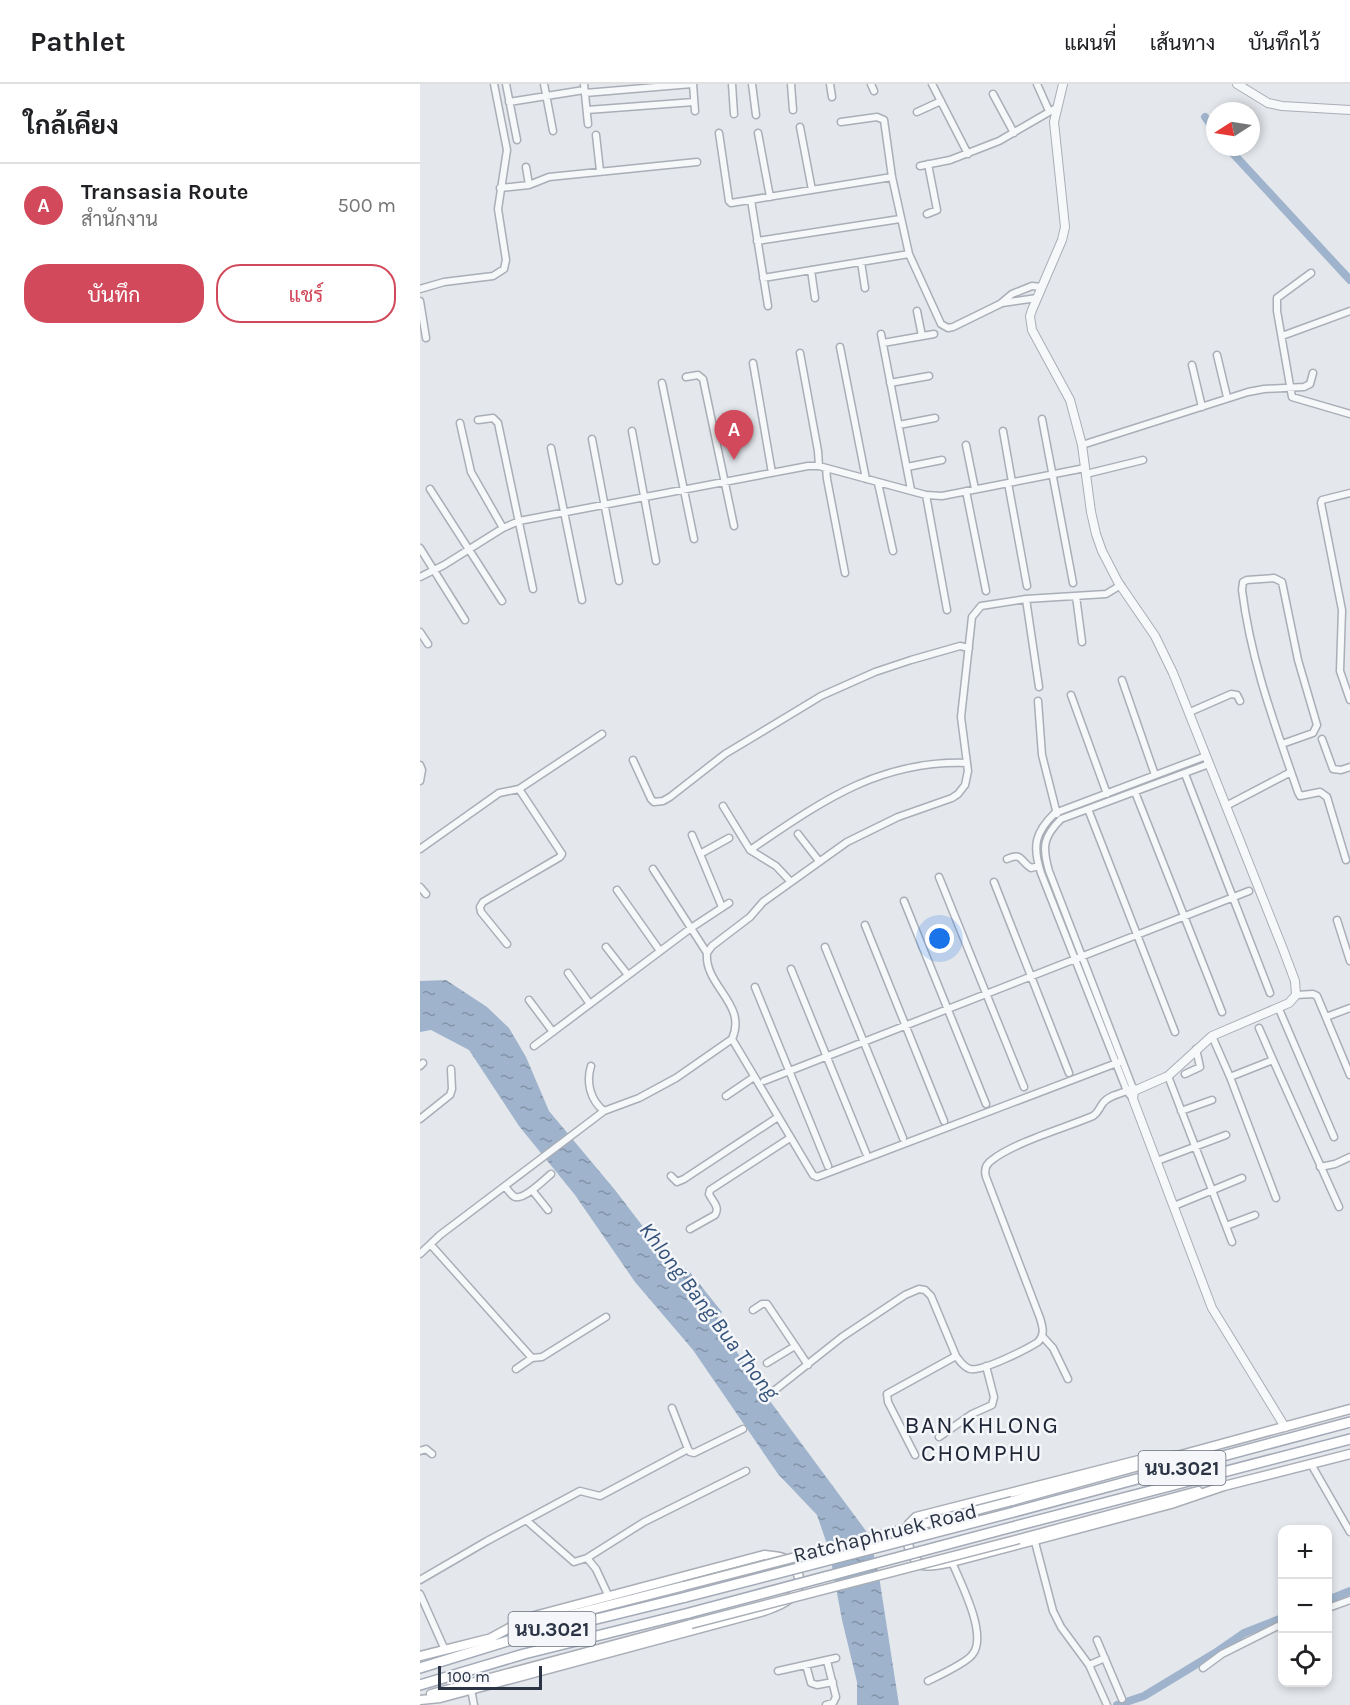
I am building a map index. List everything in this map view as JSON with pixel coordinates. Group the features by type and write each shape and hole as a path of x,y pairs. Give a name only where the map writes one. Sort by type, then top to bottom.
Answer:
{"main road":[{"name":"Ratchaphruek Road","path":"420,1656 489,1639 525,1626 1011,1501 1350,1409"},
{"name":"Ratchaphruek Road","path":"420,1668 511,1640 1014,1512 1350,1422"},
{"name":"Ratchaphruek Road","path":"420,1685 524,1654 689,1613 1350,1439"},
{"name":"Ratchaphruek Road","path":"420,1699 691,1624 1019,1539 1185,1493 1224,1486 1350,1454"},
{"path":"1182,1455 1139,1460 916,1517 909,1523 908,1528 912,1556 918,1562 935,1566 1035,1542 1189,1499 1224,1486"},
{"path":"420,1699 440,1698 764,1611 788,1600 798,1587 799,1573 794,1565 781,1557 764,1555 524,1620 489,1639"}],"street":[{"path":"420,289 444,282 493,276 504,269 506,260 498,209 507,150 494,84"},
{"path":"506,84 517,140"},
{"path":"544,84 553,131"},
{"path":"509,102 584,89 692,84 695,111"},
{"path":"732,84 734,114"},
{"path":"752,84 756,115"},
{"path":"791,84 793,110"},
{"path":"830,84 832,97"},
{"path":"871,84 874,91"},
{"path":"932,84 968,154"},
{"path":"1037,84 1053,110"},
{"path":"1063,84 1053,110 1065,227 1062,240 1030,316 1032,330 1070,400 1082,445 1090,512 1102,551 1121,585 1155,636 1190,712 1295,981 1296,995 1290,1004 1212,1036 1168,1076 1104,1102 1093,1116 1015,1148 992,1160 986,1166 986,1177 1040,1318 1043,1337 1053,1348 1068,1380"},
{"path":"1237,84 1257,98 1275,104 1350,110"},
{"path":"584,89 588,124"},
{"path":"993,94 1014,133"},
{"path":"917,112 940,101"},
{"path":"586,110 694,102"},
{"path":"920,166 968,154 999,141 1053,110"},
{"path":"841,122 877,117 884,120 892,177 909,254 941,324 948,328 953,327 1000,304 1012,294 1032,286 1041,287"},
{"path":"800,127 812,190"},
{"path":"719,134 731,203 892,177"},
{"path":"758,134 770,197"},
{"path":"596,135 600,171"},
{"path":"501,188 529,185 549,177 697,162"},
{"path":"927,214 937,210 928,164"},
{"path":"526,167 529,185"},
{"path":"751,200 768,306"},
{"path":"757,241 900,219"},
{"path":"763,278 909,254"},
{"path":"861,262 865,288"},
{"path":"811,270 815,298"},
{"path":"1311,273 1277,298 1277,311 1293,399 1350,414"},
{"path":"1000,304 1037,297"},
{"path":"420,301 426,338"},
{"path":"917,311 922,336"},
{"path":"1282,336 1350,311"},
{"path":"881,334 911,490"},
{"path":"883,343 934,334"},
{"path":"840,347 866,479"},
{"path":"800,353 818,451 845,573"},
{"path":"1217,355 1227,397"},
{"path":"753,363 772,473"},
{"path":"1192,365 1202,407"},
{"path":"1082,445 1227,397 1264,388 1291,389 1308,386 1313,373"},
{"path":"686,377 698,375 703,379 734,526"},
{"path":"890,383 929,376"},
{"path":"662,383 694,539"},
{"path":"478,420 493,418 498,423 533,589"},
{"path":"898,425 935,418"},
{"path":"1042,419 1073,583"},
{"path":"460,423 471,472 503,528"},
{"path":"632,431 656,561"},
{"path":"1003,431 1028,586"},
{"path":"592,439 619,581"},
{"path":"966,445 975,489"},
{"path":"551,448 582,600"},
{"path":"907,467 942,460"},
{"path":"420,577 519,521 808,466 823,467 926,495 942,496 1052,474 1086,471 1143,460"},
{"path":"878,483 893,552"},
{"path":"430,489 502,601"},
{"path":"966,491 986,591"},
{"path":"1350,493 1325,498 1321,503 1342,610 1340,671 1350,700"},
{"path":"926,495 947,610"},
{"path":"420,548 465,620"},
{"path":"1281,744 1313,733 1317,725 1298,660 1282,582 1274,578 1247,580 1243,582 1242,590 1258,673 1281,744 1300,796 1320,792 1327,797 1346,861"},
{"path":"707,953 712,946 750,917 763,902 819,861 866,832 958,794 965,785 967,764 961,717 972,617 981,606 1026,599 1109,594 1121,585"},
{"path":"1076,596 1082,642"},
{"path":"1026,599 1039,687"},
{"path":"1342,631 1350,632"},
{"path":"420,632 428,644"},
{"path":"633,760 651,799 654,802 663,801 725,754 821,696 849,682 960,646 969,648"},
{"path":"1122,680 1155,775"},
{"path":"1190,712 1231,694 1237,695 1240,701"},
{"path":"1071,695 1107,794"},
{"path":"1038,701 1042,755 1055,813 1061,819"},
{"path":"420,849 499,793 519,789 602,734"},
{"path":"1322,740 1333,769 1341,770 1350,767"},
{"path":"1208,760 1155,775 1055,813 1037,837 1035,855 1075,960 1132,1092 1212,1308 1285,1427"},
{"path":"1119,1062 1082,956 1048,871 1044,855 1045,840 1051,829 1061,819 1185,774 1208,760"},
{"path":"750,850 816,805 872,779 911,766 943,763 967,764"},
{"path":"420,765 422,770 420,781"},
{"path":"1226,806 1291,772"},
{"path":"1185,774 1270,993"},
{"path":"507,944 481,912 480,907 483,902 561,857 562,854 519,789"},
{"path":"1135,792 1222,1012"},
{"path":"723,806 750,850 776,866 791,882"},
{"path":"1088,809 1174,1032"},
{"path":"798,834 819,861"},
{"path":"534,1046 691,928 726,905 692,835"},
{"path":"700,854 729,838"},
{"path":"1007,859 1015,855 1031,868 1038,866"},
{"path":"420,1254 440,1235 604,1112 639,1098 676,1078 732,1039 736,1029 734,1013 709,968 707,953 652,869"},
{"path":"939,877 1024,1088"},
{"path":"994,882 1069,1073"},
{"path":"420,887 426,894"},
{"path":"618,890 660,951"},
{"path":"764,1082 1249,891"},
{"path":"904,901 986,1104"},
{"path":"1337,920 1350,961"},
{"path":"865,925 945,1121"},
{"path":"606,947 628,975"},
{"path":"825,947 903,1138"},
{"path":"790,969 866,1153"},
{"path":"568,973 590,1004"},
{"path":"755,987 828,1166"},
{"path":"1296,995 1313,994 1317,996 1350,1075"},
{"path":"530,1000 553,1032"},
{"path":"1326,1017 1350,1008"},
{"path":"1279,1009 1334,1137"},
{"path":"1259,1028 1339,1207"},
{"path":"1212,1036 1276,1198"},
{"path":"732,1039 813,1175 821,1177 1119,1062"},
{"path":"1185,1074 1200,1067 1196,1049"},
{"path":"1230,1077 1274,1060"},
{"path":"591,1066 588,1077 589,1087 593,1098 604,1112"},
{"path":"420,1119 450,1095 451,1070"},
{"path":"1168,1076 1232,1242"},
{"path":"726,1096 754,1077"},
{"path":"1181,1111 1212,1100"},
{"path":"670,1176 675,1181 684,1179 778,1118"},
{"path":"1157,1161 1226,1135"},
{"path":"690,1229 715,1215 717,1207 709,1194 710,1190 790,1138"},
{"path":"1320,1167 1349,1160"},
{"path":"505,1186 514,1197 518,1197 532,1190 551,1174"},
{"path":"1174,1206 1242,1178"},
{"path":"532,1190 548,1210"},
{"path":"1226,1226 1255,1215"},
{"path":"431,1245 532,1358"},
{"path":"771,1394 860,1325 905,1295 919,1289 925,1290 931,1296 956,1356 969,1369 976,1370 986,1366 1032,1346 1043,1337"},
{"path":"753,1310 762,1304 767,1304 808,1365"},
{"path":"516,1369 532,1358 542,1357 606,1317"},
{"path":"767,1363 795,1346"},
{"path":"915,1455 888,1402 887,1394 956,1356"},
{"path":"939,1437 972,1414 992,1405 994,1397 986,1366"},
{"path":"672,1408 690,1452 694,1453 743,1430"},
{"path":"420,1450 426,1449 432,1455"},
{"path":"420,1581 580,1491 600,1496 688,1449"},
{"path":"1311,1464 1350,1532"},
{"path":"526,1520 574,1562 587,1558 644,1522 746,1471"},
{"path":"1035,1542 1053,1611 1061,1628 1089,1665 1107,1705"},
{"path":"587,1558 596,1569 609,1598"},
{"path":"928,1681 972,1656 977,1646 976,1626 969,1602 952,1562"},
{"path":"420,1594 445,1650"},
{"path":"1332,1607 1350,1600"},
{"path":"1203,1668 1222,1654 1278,1626"},
{"path":"1097,1640 1122,1698"},
{"path":"778,1671 836,1658"},
{"path":"1089,1665 1105,1658"},
{"path":"826,1705 837,1697 827,1661"},
{"path":"806,1665 811,1683 817,1685 833,1682"},
{"path":"471,1689 474,1705"}],"water":[{"name":"Khlong Bang Bua Thong","path":"446,980 487,1007 509,1028 526,1057 549,1111 615,1190 667,1258 689,1271 722,1312 716,1321 770,1401 869,1535 879,1576 899,1705 857,1705 857,1682 842,1620 829,1550 817,1515 778,1474 693,1350 635,1282 575,1195 519,1126 469,1050 431,1030 420,1032 420,981"}],"waterway":[{"path":"1235,156 1350,280"},
{"path":"1332,1598 1350,1591"},
{"path":"1117,1705 1144,1696 1244,1633 1278,1620"}],"place":[{"name":"Transasia Route","path":"734,460"}],"district":[{"name":"BAN KHLONG CHOMPHU","path":"982,1439"}]}
